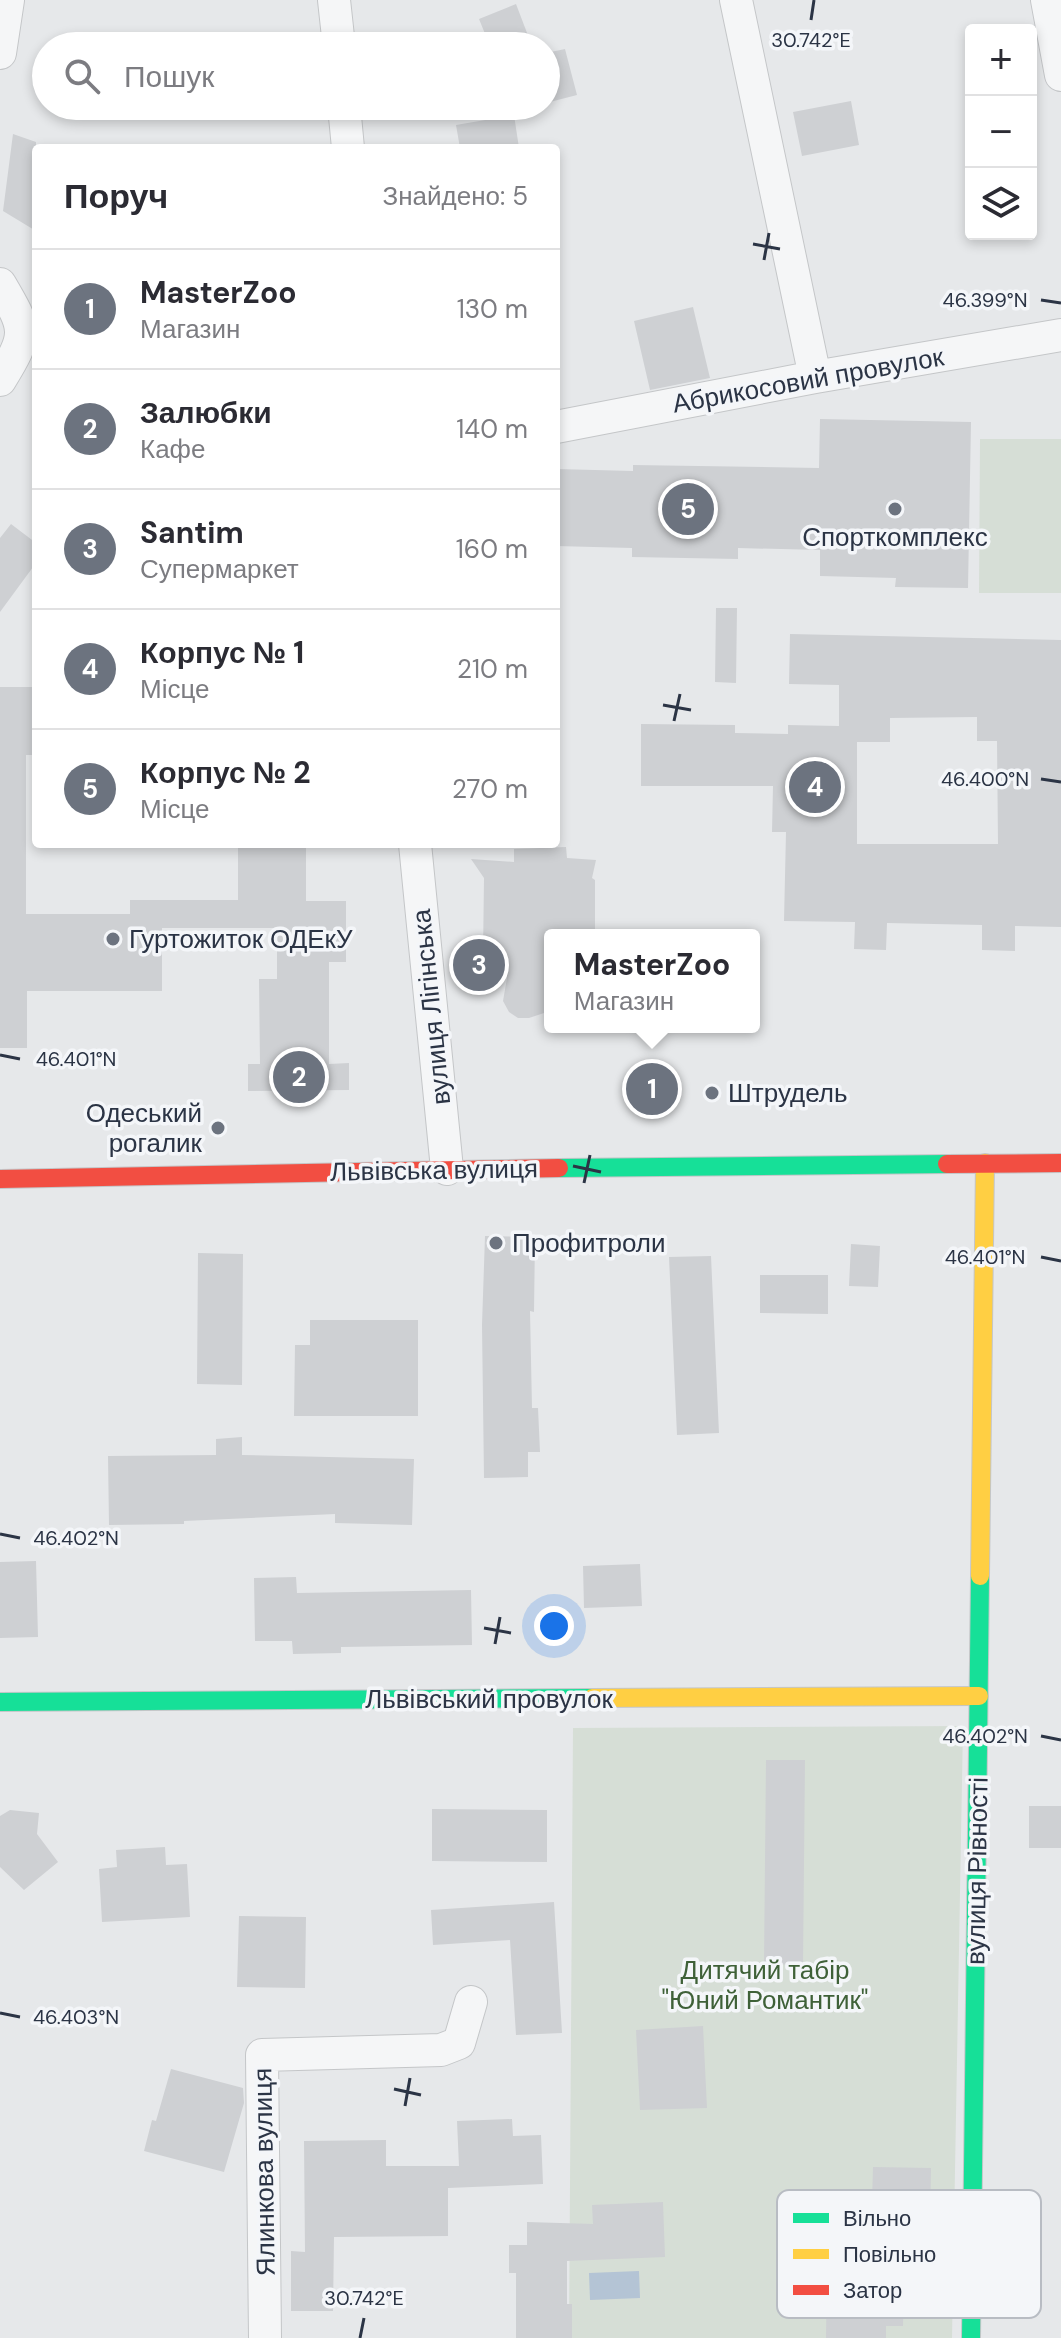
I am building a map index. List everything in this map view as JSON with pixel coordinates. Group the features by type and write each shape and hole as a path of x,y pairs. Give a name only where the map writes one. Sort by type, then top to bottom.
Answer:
{"street":[{"path":"0,53 8,0"},
{"path":"334,0 337,32"},
{"path":"736,0 815,377"},
{"path":"1047,0 1061,75"},
{"path":"345,120 348,144"},
{"path":"0,284 19,316 23,331 20,345 0,380"},
{"name":"Абрикосовий провулок","path":"560,426 815,377 1061,335"},
{"name":"вулиця Лігінська","path":"415,848 447,1169"},
{"name":"вулиця Рівності","path":"973,2190 985,1163"},
{"name":"Львівська вулиця","path":"0,1179 447,1169 1061,1163"},
{"name":"Львівський провулок","path":"0,1702 979,1696"},
{"name":"Ялинкова вулиця","path":"265,2338 262,2055 441,2050 459,2043 471,2002"},
{"name":"вулиця Рівності","path":"971,2318 971,2338"}],"green space":[{"path":"980,439 1061,439 1061,593 979,593"},
{"name":"Дитячий табір \"Юний Романтик\"","path":"963,1726 955,2190 777,2190 777,2318 952,2318 952,2338 569,2338 573,1728"}],"water":[{"path":"639,2271 640,2298 590,2300 589,2273"}],"building":[{"path":"516,4 527,32 484,32 479,19"},
{"path":"565,49 577,95 560,99 560,50"},
{"path":"851,101 859,145 802,156 793,112"},
{"path":"485,120 515,120 518,144 459,144 456,125"},
{"path":"13,134 36,142 32,144 32,229 3,211"},
{"path":"693,307 710,378 650,390 634,321"},
{"path":"820,419 971,422 968,588 895,587 896,578 820,576 820,550 738,548 738,559 632,557 632,548 560,546 560,469 633,471 633,465 819,468"},
{"path":"11,524 32,540 32,568 0,612 0,538"},
{"path":"716,608 737,608 736,683 715,682"},
{"path":"790,634 1061,640 1061,927 1015,926 1015,951 982,950 982,925 887,923 886,950 854,949 855,922 784,921 786,832 772,832 773,786 641,786 641,724 735,725 735,733 788,734 788,725 839,726 839,685 789,684","holes":["977,717 977,741 997,741 998,844 857,844 857,742 890,742 890,718"]},
{"name":"Гуртожиток ОДЕкУ","path":"0,687 32,687 32,755 26,755 26,914 130,914 130,900 238,900 238,848 306,848 306,901 346,901 346,962 329,962 329,1064 349,1063 349,1090 248,1091 248,1064 260,1064 259,979 277,979 277,928 162,928 162,991 27,991 27,1048 0,1048"},
{"path":"566,847 567,858 596,860 592,878 595,880 595,929 544,929 544,1013 518,1018 509,1012 503,1001 507,978 483,955 484,878 471,859 514,862 514,849"},
{"path":"485,1236 535,1237 534,1312 530,1311 532,1408 538,1408 540,1452 528,1452 528,1477 484,1478 482,1325"},
{"path":"851,1244 880,1246 878,1287 849,1286"},
{"path":"198,1253 243,1254 242,1385 197,1384"},
{"path":"711,1256 719,1433 677,1435 669,1257"},
{"path":"760,1275 828,1275 828,1314 760,1313"},
{"path":"310,1320 418,1320 418,1416 294,1416 295,1345 310,1345"},
{"path":"242,1437 242,1455 414,1459 412,1525 335,1523 335,1514 184,1521 184,1524 109,1525 108,1456 216,1455 216,1439"},
{"path":"36,1561 38,1637 0,1638 0,1562"},
{"path":"640,1564 642,1606 584,1608 583,1566"},
{"path":"296,1577 297,1593 471,1590 472,1645 341,1647 341,1653 293,1654 292,1641 255,1641 254,1578"},
{"path":"766,1760 805,1760 803,1965 764,1964"},
{"path":"1029,1806 1061,1806 1061,1848 1029,1848"},
{"path":"432,1809 547,1810 547,1862 432,1861"},
{"path":"10,1810 39,1813 37,1834 58,1862 24,1890 0,1867 0,1816"},
{"path":"165,1847 166,1865 187,1864 190,1917 102,1922 99,1869 117,1867 116,1850"},
{"path":"554,1902 562,2033 516,2035 510,1940 433,1945 431,1910"},
{"path":"239,1916 306,1917 305,1988 237,1987"},
{"path":"703,2026 707,2108 640,2110 636,2030"},
{"path":"171,2069 243,2088 244,2103 224,2172 144,2151"},
{"path":"512,2119 513,2136 541,2135 543,2184 448,2188 448,2236 334,2237 333,2311 291,2311 291,2251 305,2252 304,2141 386,2140 386,2166 459,2166 457,2121"},
{"path":"873,2167 931,2168 931,2190 872,2190"},
{"path":"663,2202 665,2257 567,2261 567,2304 572,2304 572,2338 516,2338 516,2273 509,2273 509,2245 527,2245 527,2222 593,2224 592,2205"},
{"path":"826,2318 903,2318 903,2326 886,2326 886,2338 826,2338"}],"traffic: fast":[{"path":"559,1168 947,1164"},
{"path":"973,2190 980,1576"},
{"path":"0,1702 592,1698"},
{"path":"971,2318 971,2338"}],"traffic: slow":[{"path":"980,1576 985,1163"},
{"path":"592,1698 979,1696"}],"traffic: jam":[{"path":"947,1164 1061,1163"},
{"path":"0,1179 559,1168"}],"place":[{"name":"Корпус № 2","path":"688,509"},
{"name":"Спорткомплекс","path":"895,509"},
{"name":"Корпус № 1","path":"815,787"},
{"name":"Гуртожиток ОДЕкУ","path":"113,939"},
{"name":"Santim","path":"479,965"},
{"name":"Залюбки","path":"299,1077"},
{"name":"MasterZoo","path":"652,1089"},
{"name":"Штрудель","path":"712,1093"},
{"name":"Одеський рогалик","path":"218,1128"},
{"name":"Профитроли","path":"496,1243"}]}
